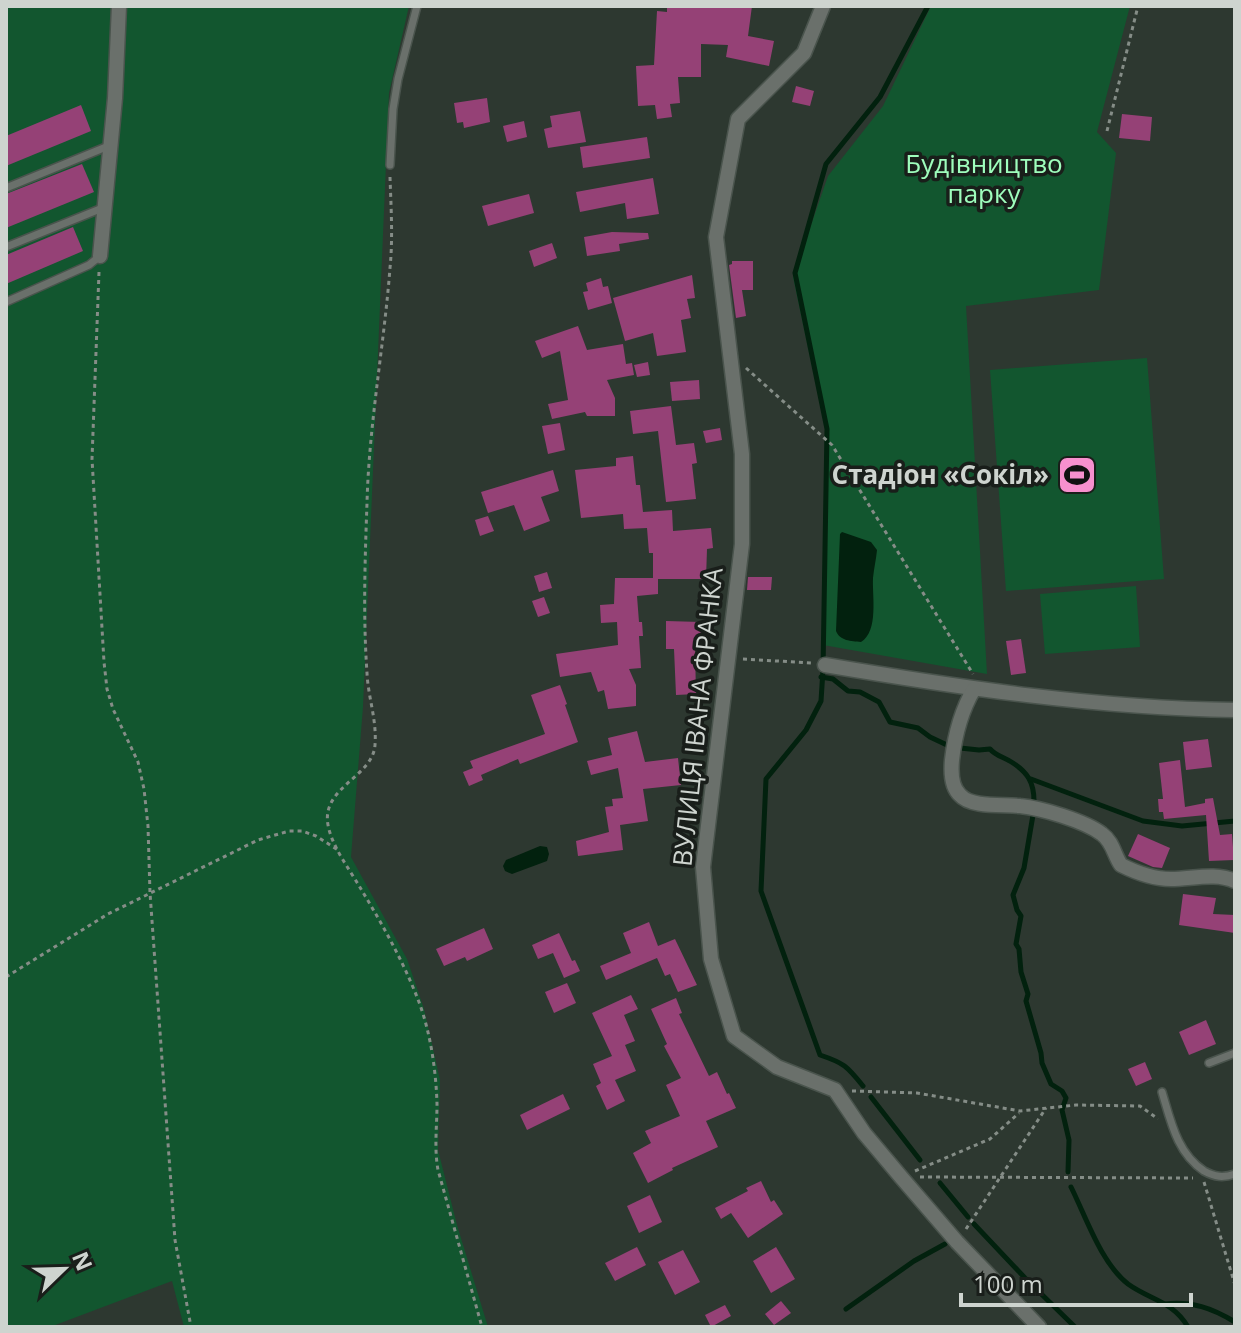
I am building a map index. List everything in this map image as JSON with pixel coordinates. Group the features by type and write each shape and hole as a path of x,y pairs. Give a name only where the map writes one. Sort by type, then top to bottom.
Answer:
{"street":[{"path":"100,256 115,98 119,6"},
{"name":"ВУЛИЦЯ ІВАНА ФРАНКА","path":"823,6 804,53 738,119 716,237 742,454 742,544 703,867 711,959 734,1036 777,1067 835,1090"},
{"path":"825,665 978,690 1103,704 1235,710"},
{"path":"978,690 960,717 952,767 953,783 958,794 966,800 1029,807 1082,823 1107,838 1121,865 1140,875 1168,879 1224,876 1235,881"},
{"path":"835,1090 864,1133 901,1177 957,1242 1039,1327"}],"lane":[{"path":"390,165 398,79 417,6"},
{"path":"6,188 111,145"},
{"path":"6,247 105,207"},
{"path":"6,302 89,265 100,256"},
{"path":"1209,1063 1235,1053"},
{"path":"1162,1092 1186,1157 1214,1177 1235,1174"}],"path":[{"path":"1107,131 1138,6"},
{"path":"390,165 390,265 367,481 364,567 367,676 375,722 375,745 370,762 344,786 328,810 328,825 338,850 392,942 418,999 435,1076 435,1154 438,1170 482,1327"},
{"path":"100,256 92,459 104,662 113,709 138,762 144,789 175,1240 191,1327"},
{"path":"730,354 832,445 978,690"},
{"path":"727,658 808,662"},
{"path":"6,977 83,929 258,840 289,831 302,831 338,850"},
{"path":"835,1090 917,1093 1020,1111 1076,1105 1140,1106 1174,1131"},
{"path":"957,1242 1046,1108"},
{"path":"901,1177 990,1139 1020,1111"},
{"path":"901,1177 1203,1178 1235,1285"}],"green space":[{"path":"6,6 409,6 389,93 363,707 351,857 407,959 424,1009 440,1080 438,1150 488,1327 184,1327 172,1281 50,1327 6,1327"},
{"name":"Будівництво парку","path":"931,6 1130,6 1097,132 1116,153 1099,290 966,306 987,674 823,645 826,432 793,277 828,176 883,106"},
{"name":"Стадіон «Сокіл»","path":"1147,358 1164,579 1006,591 990,370"},
{"path":"1136,586 1140,647 1045,654 1040,594"}],"shaded area":[{"path":"842,532 871,542 877,550 872,621 867,637 861,642 843,639 836,631"},
{"path":"540,846 547,847 547,861 512,874 505,871 503,866 506,860"}],"building":[{"path":"667,6 752,6 748,36 774,41 769,66 726,57 728,45 701,44 701,77 678,77 680,103 670,104 672,117 657,119 655,105 638,106 636,66 654,65 657,11 667,12"},
{"path":"796,86 814,91 810,106 792,102"},
{"path":"487,98 490,122 464,128 463,122 457,123 454,103"},
{"path":"81,105 91,131 6,166 6,136"},
{"path":"580,111 586,142 548,148 544,129 552,127 550,116"},
{"path":"1122,114 1152,117 1150,141 1119,138"},
{"path":"524,121 527,137 507,142 503,126"},
{"path":"647,137 650,158 583,168 580,147"},
{"path":"82,164 94,192 6,228 6,194"},
{"path":"653,178 659,214 627,219 625,203 580,212 576,192"},
{"path":"529,194 534,213 488,226 482,206"},
{"path":"73,227 83,251 6,284 6,255"},
{"path":"612,232 648,233 649,239 619,244 620,251 587,256 584,237"},
{"path":"552,243 557,258 534,267 529,251"},
{"path":"732,261 753,261 753,290 742,290 746,316 736,318 729,265"},
{"path":"692,275 695,298 687,299 691,318 681,320 686,352 657,356 653,333 625,341 613,298"},
{"path":"601,278 603,287 608,286 612,303 588,310 583,292 588,291 586,283"},
{"path":"578,326 587,350 623,344 626,364 632,363 634,375 607,380 615,398 615,416 587,416 585,412 552,419 548,404 568,400 560,351 542,358 535,341"},
{"path":"648,362 650,375 637,377 634,365"},
{"path":"699,380 700,399 672,401 670,382"},
{"path":"671,406 676,445 694,443 697,463 692,464 696,499 666,502 658,431 633,434 630,411"},
{"path":"560,423 565,450 548,454 542,426"},
{"path":"720,428 722,440 706,443 703,431"},
{"path":"633,456 643,512 672,510 673,531 711,528 713,548 707,549 706,579 658,579 658,594 637,596 643,636 639,636 641,668 629,669 636,685 636,706 608,709 604,690 598,692 591,672 560,677 556,654 618,645 617,622 601,623 600,605 614,604 615,578 653,578 653,553 649,553 647,528 624,529 623,514 581,518 575,470 616,466 616,458"},
{"path":"553,470 559,491 541,497 550,521 524,531 514,505 488,513 481,492"},
{"path":"488,516 494,531 480,536 475,520"},
{"path":"547,572 552,588 539,592 534,576"},
{"path":"748,577 772,577 771,590 747,590"},
{"path":"544,597 550,613 538,617 532,601"},
{"path":"666,621 701,622 700,650 695,649 696,694 676,695 674,649 666,649"},
{"path":"1021,639 1026,673 1011,675 1006,641"},
{"path":"560,685 578,742 520,764 518,759 481,775 483,780 469,786 463,772 473,768 470,761 545,734 531,695"},
{"path":"637,731 645,762 678,758 681,785 643,789 648,821 620,825 623,850 578,856 576,841 609,832 605,807 613,806 612,799 623,798 618,768 591,775 587,761 612,755 608,738"},
{"path":"1208,739 1212,767 1186,770 1183,742"},
{"path":"1180,760 1185,807 1213,798 1220,835 1232,834 1234,860 1209,861 1206,815 1164,819 1163,812 1159,812 1158,799 1163,799 1159,763"},
{"path":"1138,834 1170,848 1162,868 1128,856"},
{"path":"1183,894 1216,898 1213,914 1235,915 1235,933 1179,925"},
{"path":"649,922 658,946 675,939 697,985 678,992 670,974 665,976 657,958 606,980 600,966 631,953 623,933"},
{"path":"484,928 493,949 467,961 465,957 444,966 436,949"},
{"path":"559,933 580,971 564,978 553,953 538,959 532,945"},
{"path":"567,983 576,1003 554,1013 545,992"},
{"path":"631,995 638,1009 624,1015 635,1041 625,1045 636,1071 615,1080 625,1101 607,1110 596,1086 601,1083 593,1064 612,1056 592,1013"},
{"path":"676,998 682,1013 679,1014 709,1076 717,1072 736,1108 706,1121 718,1147 648,1183 633,1153 651,1143 645,1131 680,1116 666,1085 681,1078 664,1046 667,1044 651,1009"},
{"path":"1206,1020 1216,1044 1189,1055 1179,1032"},
{"path":"1145,1062 1152,1079 1136,1086 1128,1069"},
{"path":"563,1094 570,1109 527,1130 520,1115"},
{"path":"761,1181 771,1202 774,1200 783,1214 748,1238 731,1213 721,1219 715,1208"},
{"path":"650,1195 662,1222 639,1233 627,1206"},
{"path":"637,1247 646,1265 615,1281 605,1263"},
{"path":"776,1247 795,1279 771,1293 753,1261"},
{"path":"683,1250 700,1282 675,1295 658,1262"},
{"path":"781,1301 791,1313 774,1325 765,1314"},
{"path":"725,1305 731,1316 711,1327 705,1315"}],"waterway":[{"path":"863,1086 844,1066 820,1055 761,891 766,779 806,730 821,701 823,670 827,429 795,273 826,164 880,97 928,6"},
{"path":"821,677 833,679 848,691 860,692 879,702 890,722 918,728 947,745"},
{"path":"960,748 990,749 1018,766 1031,783 1034,801"},
{"path":"1031,779 1143,821 1182,826 1235,821"},
{"path":"1033,815 1024,868 1013,895 1021,916 1016,944 1042,1063 1051,1084 1066,1098 1062,1110 1069,1140 1068,1172"},
{"path":"871,1097 920,1160"},
{"path":"940,1183 968,1217"},
{"path":"1071,1187 1102,1252 1118,1275 1136,1289 1168,1306 1188,1327"},
{"path":"974,1224 1075,1327"},
{"path":"846,1309 914,1261 945,1244"},
{"path":"1165,1304 1202,1307 1235,1322"}],"place":[{"name":"Стадіон «Сокіл»","path":"1077,475"}]}
